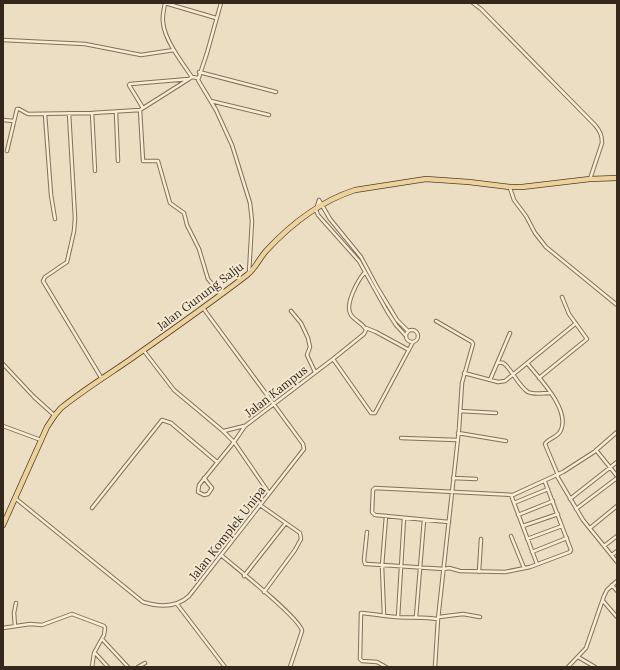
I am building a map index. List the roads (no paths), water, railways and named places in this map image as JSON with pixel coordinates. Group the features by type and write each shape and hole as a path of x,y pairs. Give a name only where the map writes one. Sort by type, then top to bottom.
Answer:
{"main road":[{"name":"Jalan Gunung Salju","path":"3,525 41,440 54,415 68,403 203,308 249,273 265,252 279,238 299,220 322,205 345,193 355,190 426,179 510,187 533,186 590,179 617,178"}],"street":[{"path":"191,78 174,50 163,22 165,3 216,18"},
{"path":"221,3 207,53 198,78 232,145 250,203 252,221 249,273"},
{"path":"473,3 481,9 528,56 600,132 602,143 590,179"},
{"path":"3,40 85,44 127,54 141,55 174,50"},
{"path":"199,72 276,92"},
{"path":"7,151 16,110 18,108 27,114 116,112 141,109 191,78"},
{"path":"198,78 130,84 141,109 142,161 158,161 170,203 184,213 187,225 199,249 208,279 221,294"},
{"path":"211,101 269,115"},
{"path":"116,112 118,161"},
{"path":"92,113 96,171"},
{"path":"45,114 54,219"},
{"path":"69,114 74,193 74,231 67,262 45,277 43,281 102,379"},
{"path":"3,120 14,121"},
{"path":"510,187 514,200 526,216 535,233 546,247 617,305"},
{"path":"322,205 330,219 361,257 366,270"},
{"path":"316,210 366,270 408,340 413,342"},
{"path":"366,270 355,287 352,296 349,310 352,316 366,328 409,350"},
{"path":"360,279 370,277"},
{"path":"539,378 587,339 569,314 562,297"},
{"name":"Jalan Komplek Unipa","path":"177,604 190,596 304,449 303,444 203,308"},
{"path":"291,311 301,323 308,338 310,347 307,355 315,372"},
{"path":"333,359 371,412 374,414 377,412 413,342 417,339 418,333 413,330 408,331 394,318"},
{"path":"435,667 464,373 473,343 436,321"},
{"path":"464,373 502,382 527,364 575,324"},
{"name":"Jalan Kampus","path":"204,478 234,442 245,426 364,334 366,328"},
{"path":"406,336 408,331"},
{"path":"490,380 510,333"},
{"path":"143,350 174,390 234,442 269,493"},
{"path":"497,363 501,362 504,364 528,391 536,393 550,393"},
{"path":"3,364 34,397 54,415"},
{"path":"527,364 550,393 558,407 562,426 558,435 547,441 545,444 557,476 576,508 617,562"},
{"path":"460,411 496,414"},
{"path":"92,508 162,420 171,423 217,462"},
{"path":"3,426 41,440"},
{"path":"223,431 245,426"},
{"path":"449,522 375,515 372,512 372,492 375,488 511,495 518,494 557,476 596,450 617,432"},
{"path":"458,433 506,441"},
{"path":"401,438 458,440"},
{"path":"576,508 617,477 596,450"},
{"path":"570,499 617,462"},
{"path":"204,478 212,488 208,494 204,495 199,493 198,489 204,478"},
{"path":"454,478 476,479"},
{"path":"367,532 365,562 367,564 420,568 449,568 498,573 524,568 571,551 568,538 545,482"},
{"path":"514,503 548,489"},
{"path":"511,495 536,564"},
{"path":"15,498 143,602 159,606 177,604 224,667"},
{"path":"518,515 553,501"},
{"path":"260,505 285,524 300,533 301,539 295,550 264,592"},
{"path":"590,528 617,506"},
{"path":"523,526 558,514"},
{"path":"384,615 382,566 386,516"},
{"path":"398,617 404,518"},
{"path":"416,617 424,520"},
{"path":"244,576 285,524"},
{"path":"527,539 562,526"},
{"path":"511,536 524,568"},
{"path":"604,546 617,536"},
{"path":"532,552 568,538"},
{"path":"480,572 481,539"},
{"path":"612,555 617,551"},
{"path":"221,555 288,613 301,627 302,631 290,667"},
{"path":"568,667 586,648 607,590 617,581"},
{"path":"612,585 617,591"},
{"path":"603,601 617,617"},
{"path":"15,626 14,613 16,603"},
{"path":"386,667 377,662 362,661 360,659 361,613 398,617 439,618 463,614 480,617"},
{"path":"3,628 30,624 42,625 74,614 104,626 105,630 94,653 92,667"},
{"path":"102,639 128,667"},
{"path":"94,653 108,667"},
{"path":"578,657 596,667"},
{"path":"138,667 145,663"}]}
